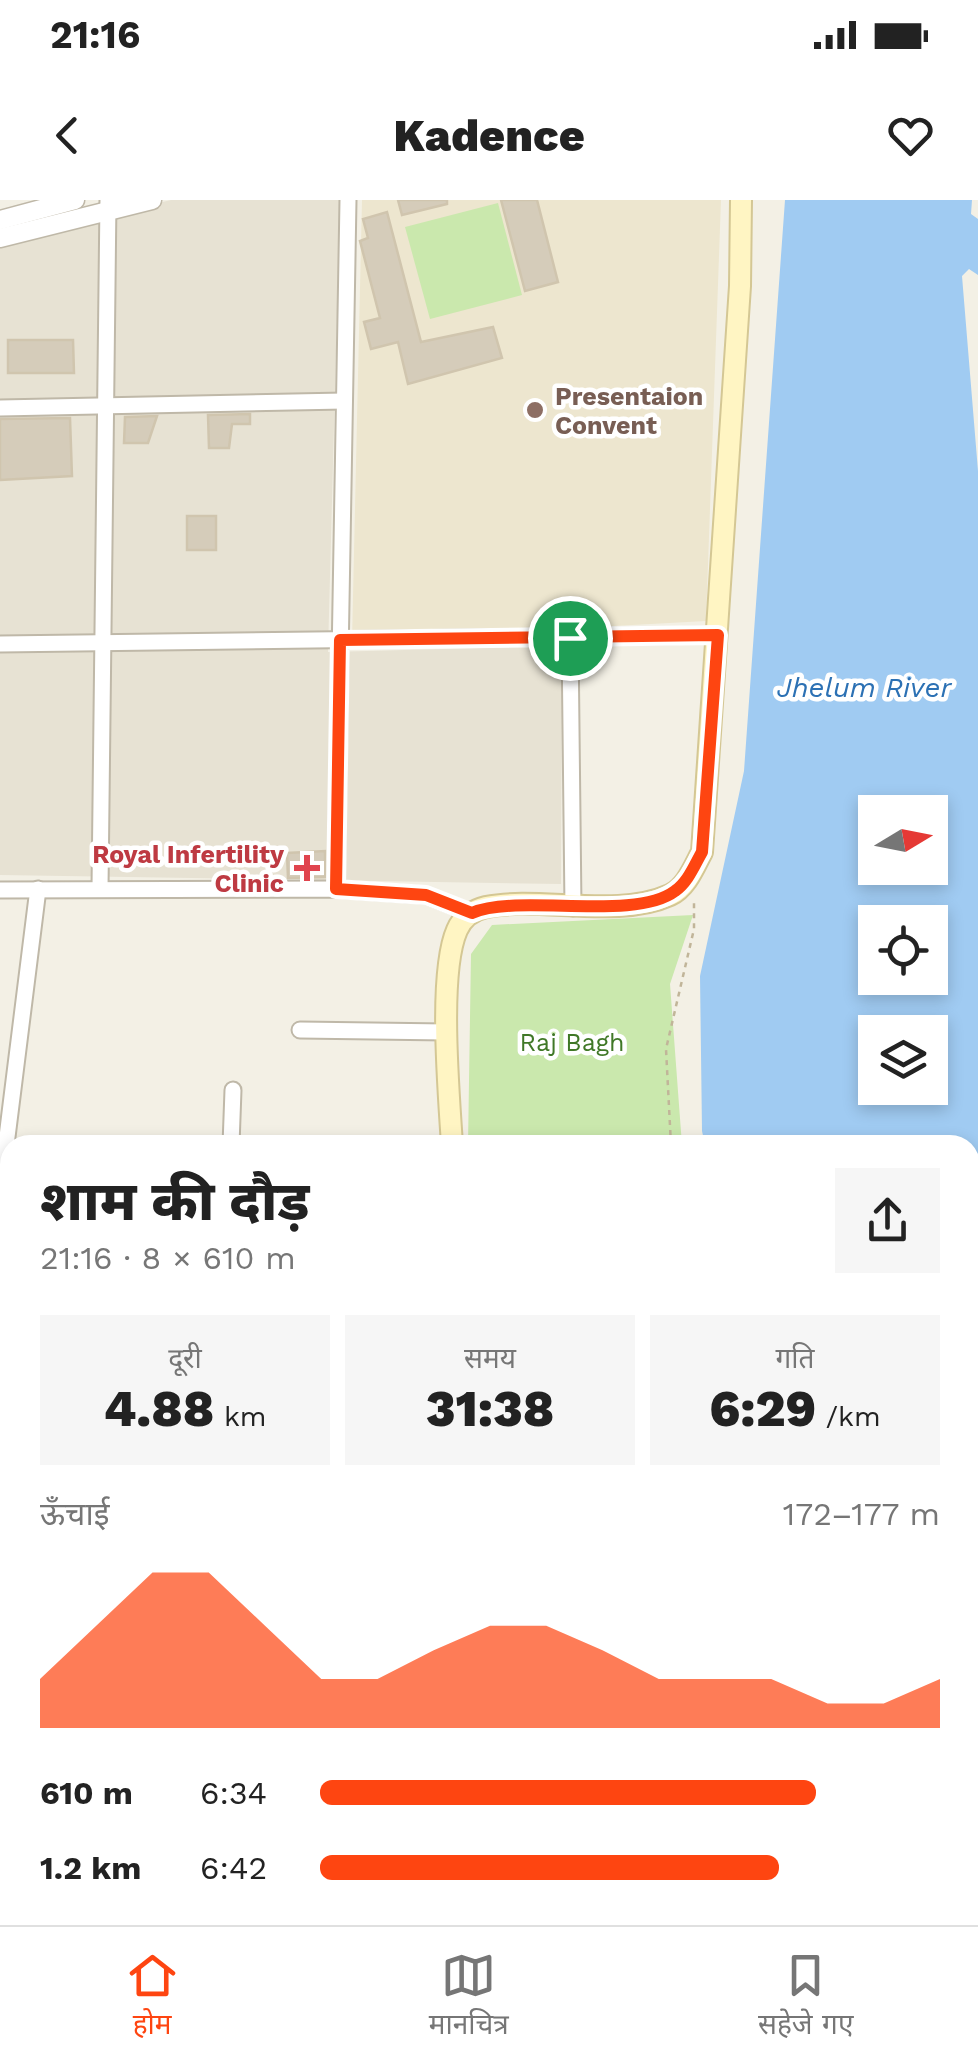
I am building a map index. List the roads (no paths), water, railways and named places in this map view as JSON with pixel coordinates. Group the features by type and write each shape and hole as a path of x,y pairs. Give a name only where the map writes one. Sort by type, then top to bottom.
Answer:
{"main road":[{"path":"451,1135 446,1032 455,935 472,913 485,907 573,908 671,895 685,882 702,852 740,286 742,200"}],"street":[{"path":"0,220 75,200"},
{"path":"0,238 108,206 152,200"},
{"path":"336,889 348,200"},
{"path":"100,888 108,206"},
{"path":"0,408 344,401"},
{"path":"0,644 718,635"},
{"path":"570,638 573,908"},
{"path":"7,1135 38,889"},
{"path":"0,890 336,889 426,895 472,913"},
{"path":"300,1030 446,1032"},
{"path":"231,1135 233,1090"}],"water":[{"name":"Jhelum River","path":"785,200 972,200 971,214 978,219 978,275 969,269 962,276 978,471 978,1135 703,1135 700,976 744,771"}],"place":[{"name":"Presentaion Convent","path":"535,410"},
{"name":"Royal Infertility Clinic","path":"307,868"}],"park label":[{"name":"Raj Bagh","path":"572,1042"}]}
